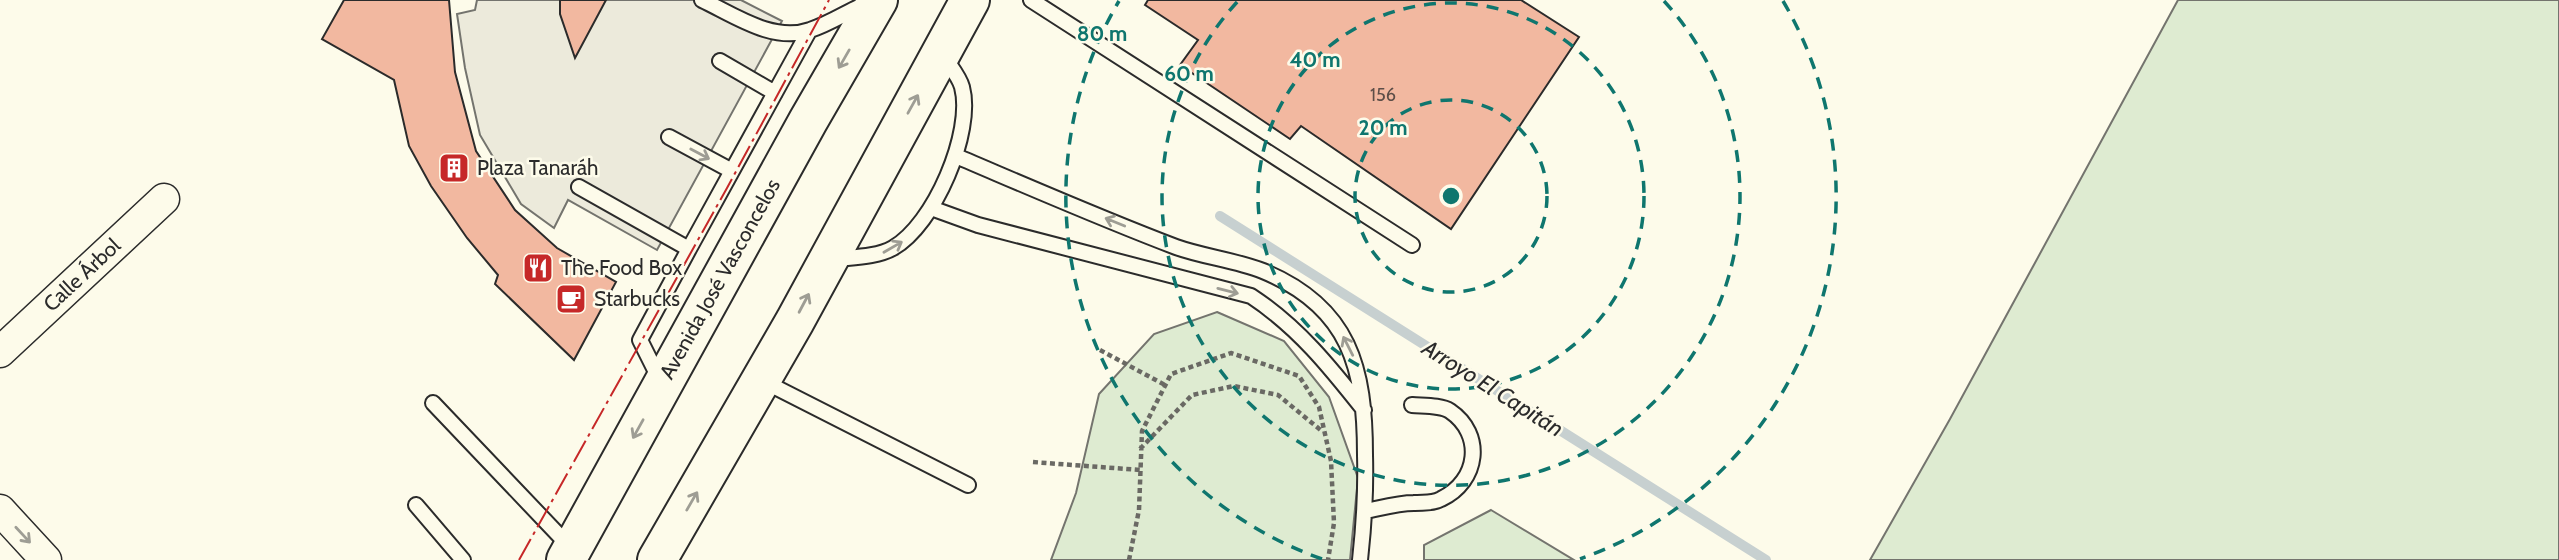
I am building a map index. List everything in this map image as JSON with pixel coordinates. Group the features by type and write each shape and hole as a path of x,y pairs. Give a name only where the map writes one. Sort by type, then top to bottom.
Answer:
{"main road":[{"name":"Avenida José Vasconcelos","path":"569,554 808,121 878,0"},
{"path":"657,560 762,381 970,0"}],"street":[{"name":"Calle Árbol","path":"0,352 164,199"},
{"path":"0,510 46,560"}],"lane":[{"path":"702,0 748,23 771,31 788,33 809,31 873,0"},
{"path":"1031,0 1412,245"},
{"path":"662,384 640,340 809,31"},
{"path":"827,261 885,253 906,238 931,208 956,156 966,115 962,83 941,52"},
{"path":"720,61 775,93"},
{"path":"669,137 732,171"},
{"path":"956,156 1178,247 1261,270 1307,297 1334,321 1349,345 1358,368 1365,411 1366,511 1360,560"},
{"path":"579,187 688,248"},
{"path":"931,208 991,228 1251,296 1275,312 1317,351 1365,411"},
{"path":"762,381 968,485"},
{"path":"433,402 569,554"},
{"path":"1366,511 1443,499 1458,486 1470,470 1474,445 1465,424 1447,408 1412,405"},
{"path":"416,505 463,560"}],"path":[{"path":"1100,350 1165,385"},
{"path":"1129,560 1139,510 1142,430 1171,374 1231,353 1299,376 1319,407 1331,461 1334,523 1328,560"},
{"path":"1140,450 1192,395 1234,386 1278,394 1323,432"},
{"path":"1033,462 1140,470"}],"green space":[{"path":"2178,0 2559,0 2559,560 1870,560 1950,419"},
{"path":"1217,312 1284,341 1329,397 1358,478 1350,560 1051,560 1076,493 1099,394 1154,334"},
{"path":"1491,510 1574,560 1424,560 1424,545"}],"shaded area":[{"path":"477,0 741,0 782,21 657,250 568,200 554,228 521,204 480,135 465,68 457,14 475,10"}],"building":[{"name":"Plaza Tanaráh","path":"344,0 449,0 455,72 476,151 515,210 557,248 616,282 574,360 495,284 498,275 467,238 431,186 409,146 394,80 322,39"},
{"path":"560,0 606,0 575,58 560,14"},
{"path":"1148,0 1521,0 1579,37 1451,229 1301,126 1290,139 1180,65 1198,40 1145,5"}],"waterway":[{"name":"Arroyo El Capitán","path":"1220,216 1766,560"}],"power":[{"path":"519,560 829,0"}],"place":[{"name":"Plaza Tanaráh","path":"454,168"},
{"name":"The Food Box","path":"538,268"},
{"name":"Starbucks","path":"571,299"}]}
